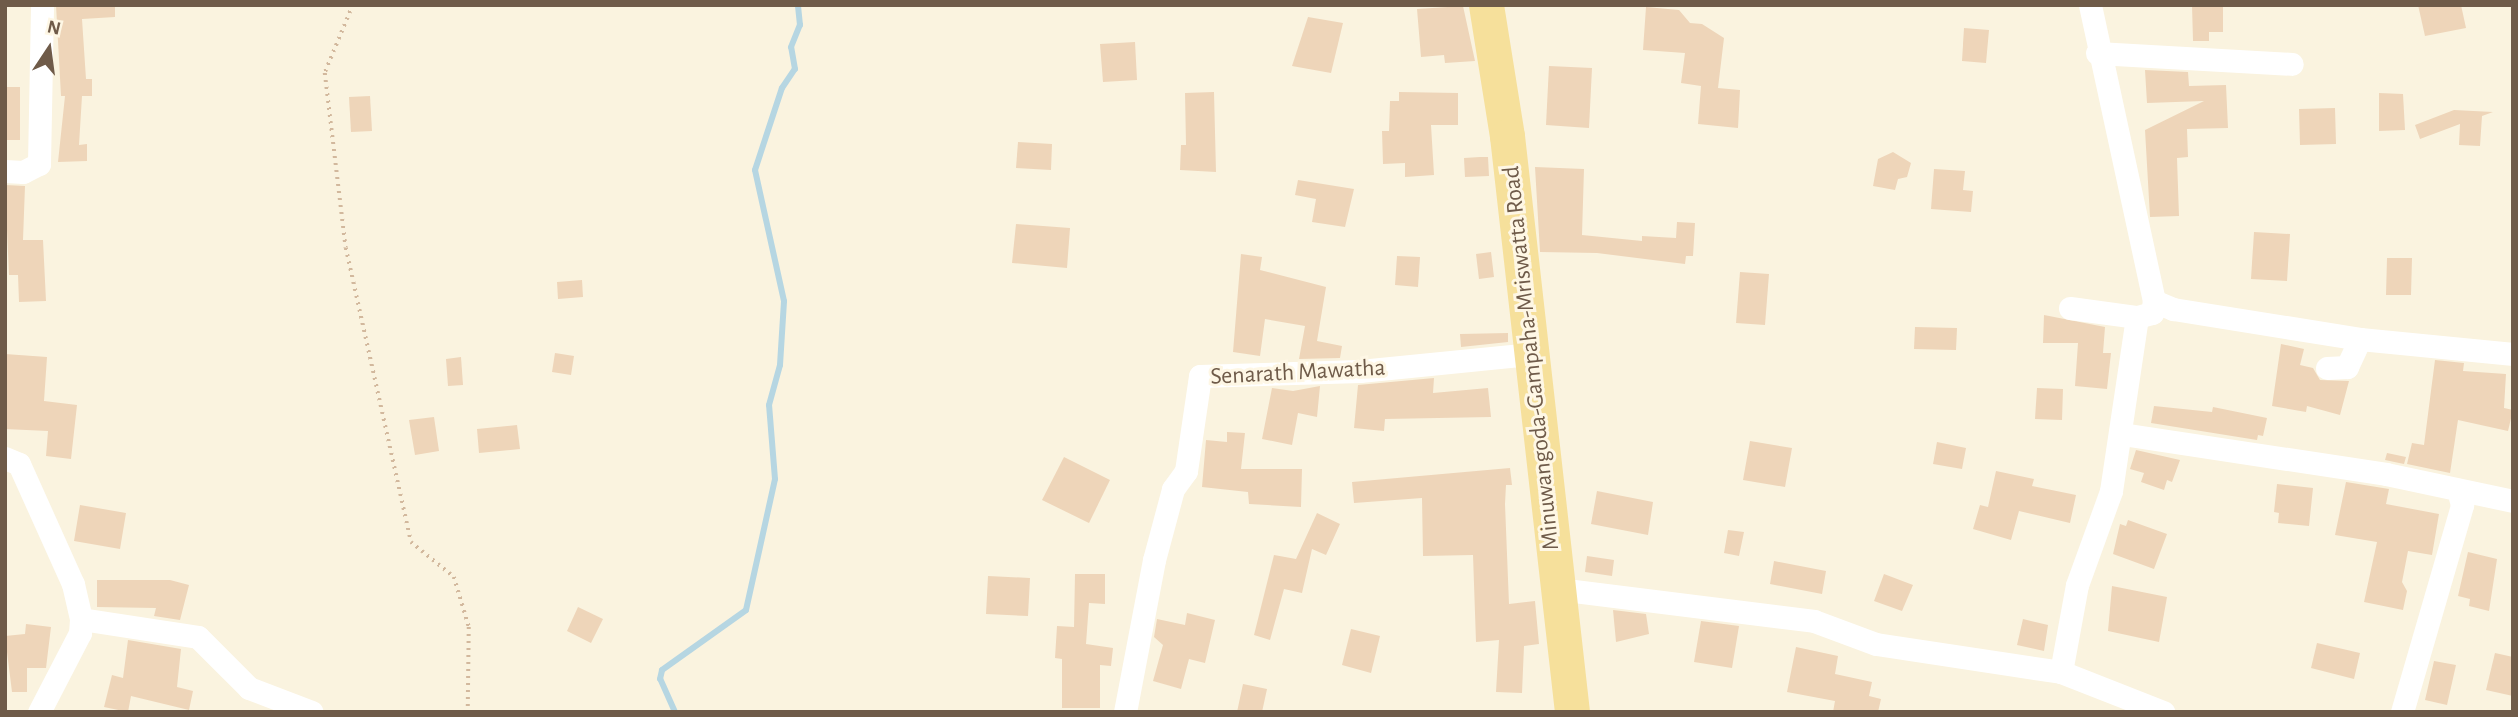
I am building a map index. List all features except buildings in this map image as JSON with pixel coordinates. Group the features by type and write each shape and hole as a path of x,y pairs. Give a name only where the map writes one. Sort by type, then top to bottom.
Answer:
{"main road":[{"name":"Minuwangoda-Gampaha-Mriswatta Road","path":"1486,5 1507,136 1572,712"}],"street":[{"path":"5,171 23,172 39,164 42,5"},
{"path":"2061,672 2077,585 2111,491 2145,309 2090,5"},
{"path":"2097,53 2292,64"},
{"path":"2070,308 2145,309 2360,339 2513,354"},
{"path":"2327,368 2347,367 2360,339"},
{"name":"Senarath Mawatha","path":"1125,712 1154,560 1173,489 1186,471 1200,376 1360,371 1531,354"},
{"path":"2122,434 2386,474 2513,501"},
{"path":"5,458 19,464 73,584 81,626 39,712"},
{"path":"2402,712 2462,505 2458,490"},
{"path":"1558,589 1814,621 1876,644 2061,672 2163,712"},
{"path":"81,626 198,637 250,688 312,712"}],"path":[{"path":"380,5 354,5 325,73 346,248 411,542 454,577 470,627 468,712"}],"waterway":[{"path":"675,712 660,679 662,670 746,610 775,479 769,405 780,365 784,301 755,170 782,88 795,69 791,47 800,25 798,5"}]}
